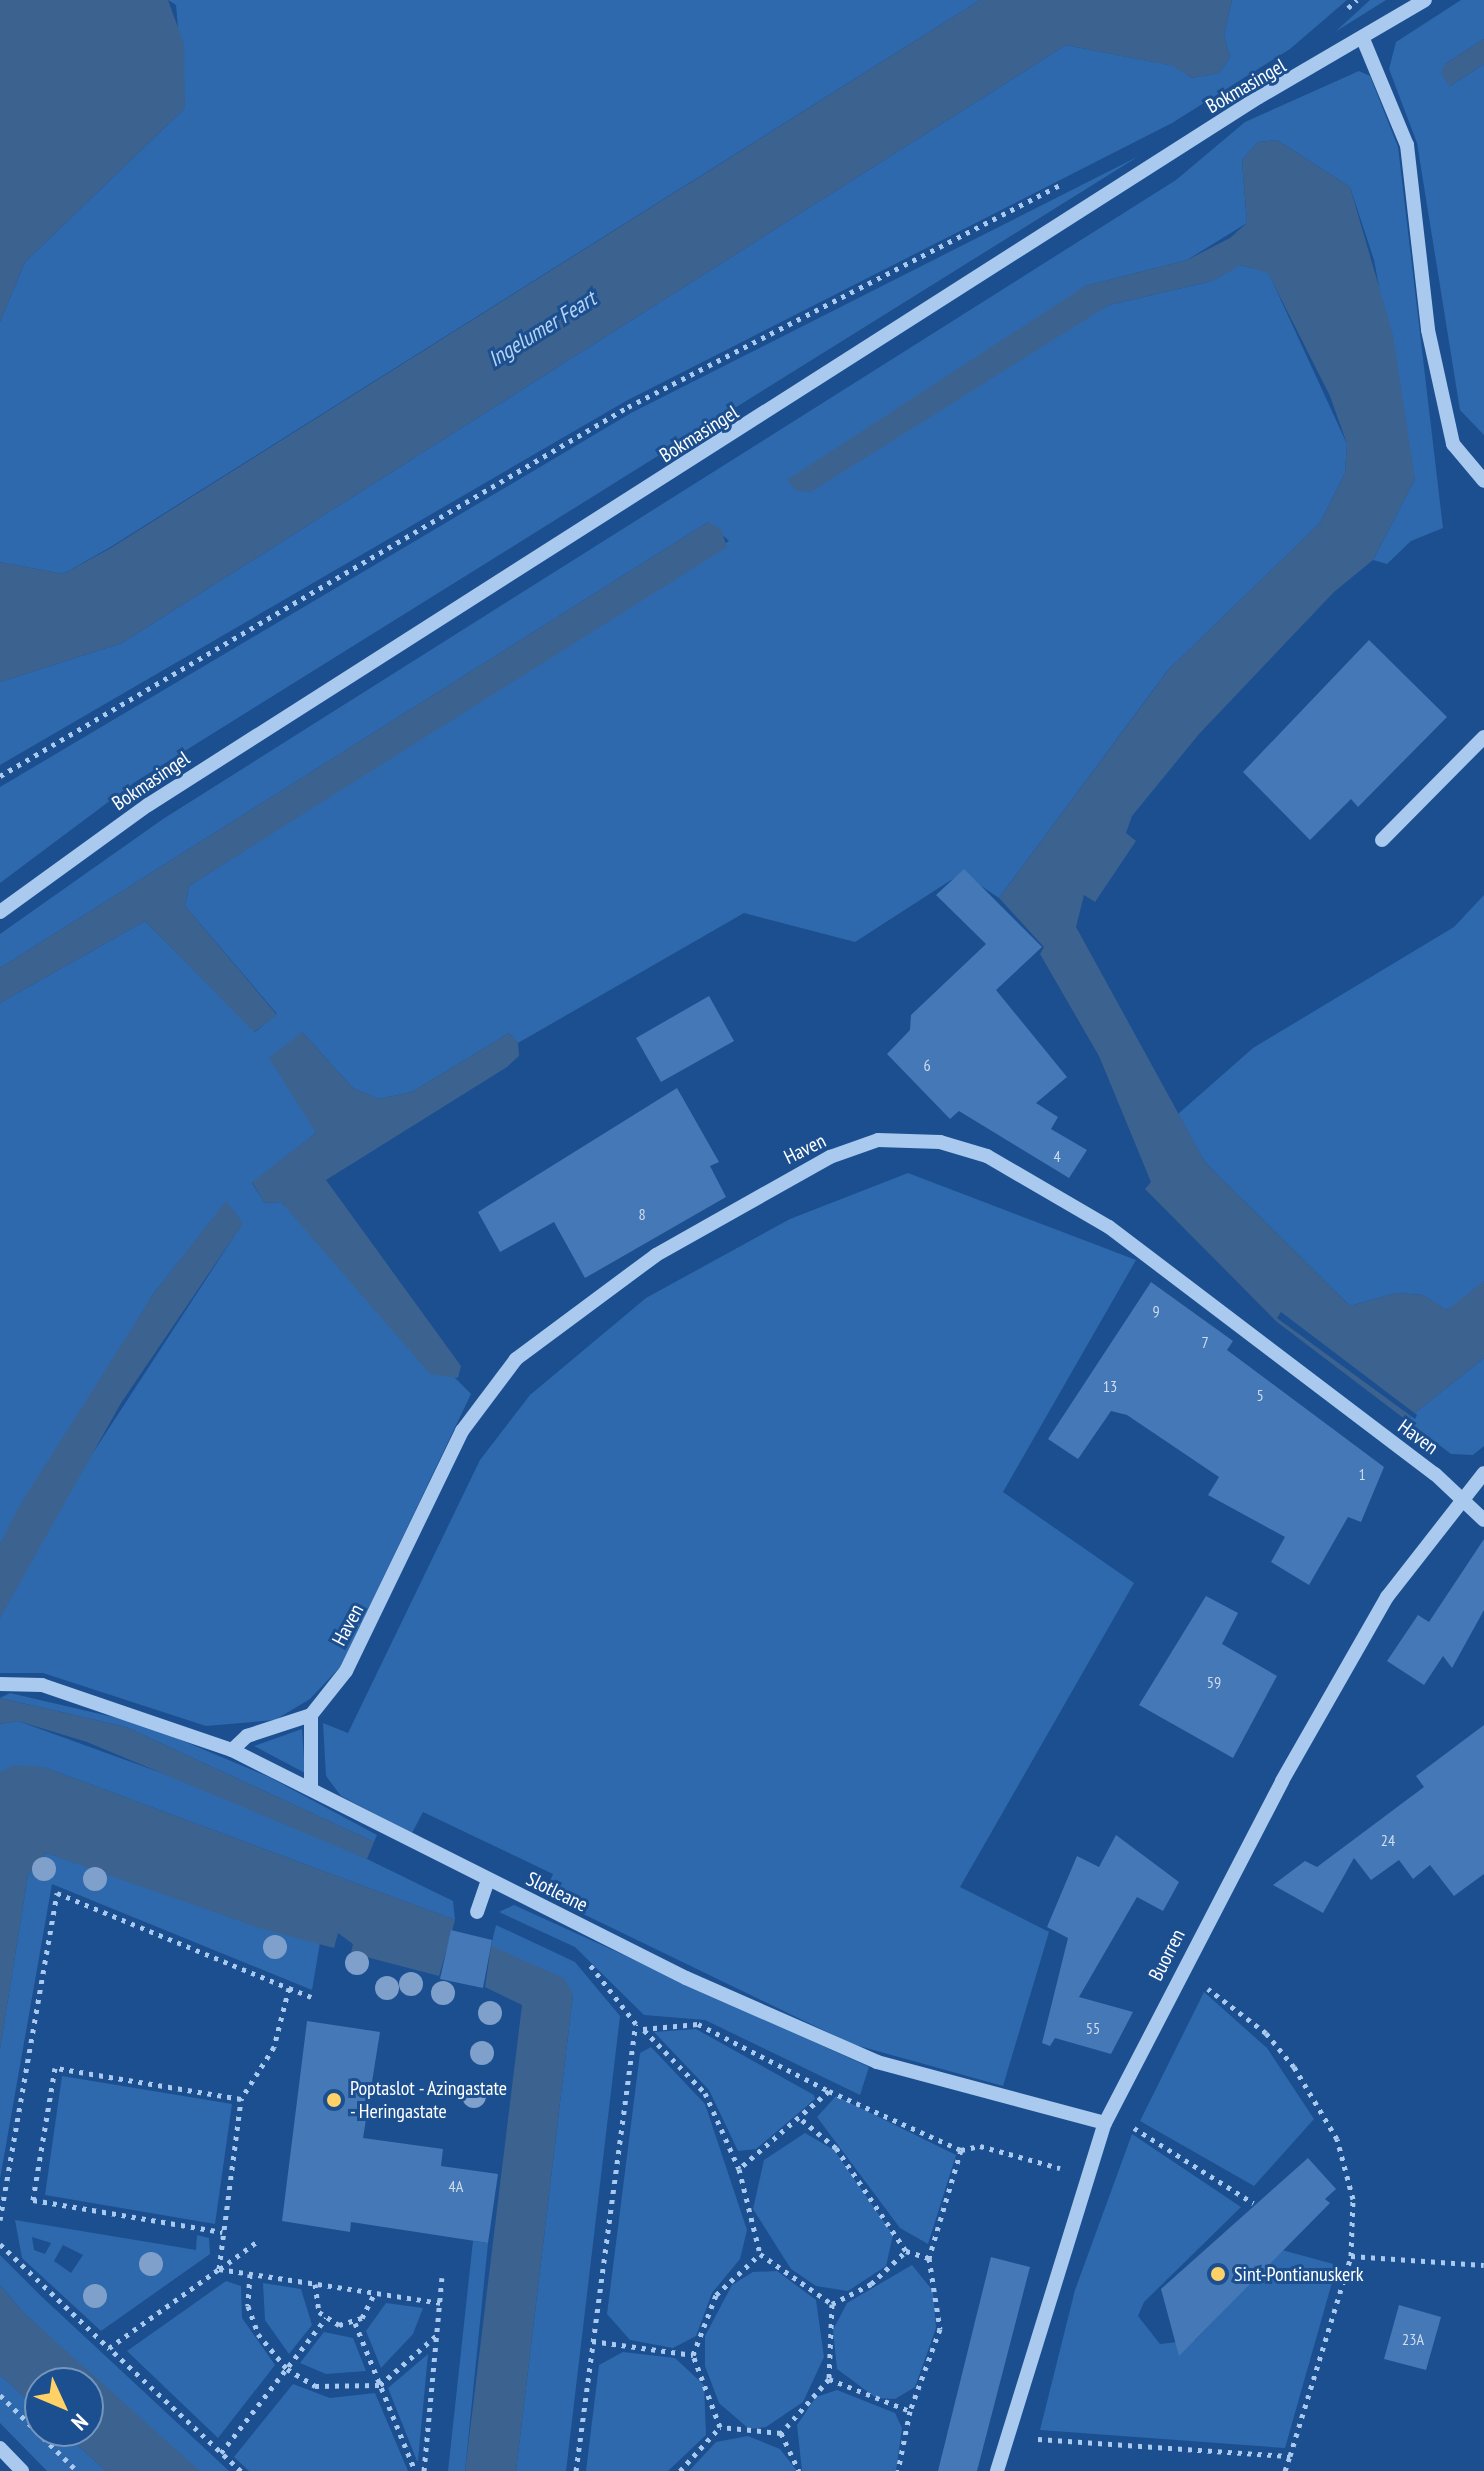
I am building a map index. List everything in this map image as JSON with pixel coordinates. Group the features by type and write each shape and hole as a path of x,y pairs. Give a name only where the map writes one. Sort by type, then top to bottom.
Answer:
{"street":[{"name":"Bokmasingel","path":"0,912 148,805 1259,97 1425,0"},
{"path":"1363,39 1407,145 1428,330 1453,444 1484,481"},
{"path":"1382,840 1484,737"},
{"name":"Haven","path":"311,1715 381,1607 484,1393 516,1359 656,1255 830,1157 878,1140 911,1138 975,1152 1056,1194 1194,1288 1463,1499 1484,1520"},
{"name":"Buorren","path":"997,2471 1086,2176 1105,2123 1181,1970 1387,1597 1484,1473"},
{"name":"Slotleane","path":"0,1684 42,1685 232,1750 488,1880 877,2062 1105,2123"},
{"path":"232,1750 247,1736 311,1715 311,1789"},
{"path":"477,1912 488,1880"},
{"path":"0,2448 22,2471"}],"path":[{"path":"1345,11 1357,0"},
{"path":"0,776 628,407 1066,182"},
{"path":"0,2220 57,1893 311,1997"},
{"path":"576,2471 636,2024 578,1956"},
{"path":"1181,1970 1266,2033 1318,2101 1348,2171 1351,2256 1285,2471"},
{"path":"219,2269 241,2099 274,2047 289,1988"},
{"path":"832,2304 760,2254 739,2169 705,2093 643,2029 698,2024 829,2091 961,2150 980,2146 1086,2176"},
{"path":"222,2232 33,2200 55,2068 241,2099"},
{"path":"739,2169 802,2120 829,2091"},
{"path":"802,2120 828,2138 906,2251 929,2258"},
{"path":"1105,2123 1137,2128 1253,2203"},
{"path":"898,2471 910,2411 940,2329 929,2258 961,2150"},
{"path":"109,2348 258,2241"},
{"path":"0,2244 241,2471"},
{"path":"832,2304 871,2284 906,2251"},
{"path":"720,2427 693,2355 716,2295 760,2254"},
{"path":"1351,2256 1484,2265"},
{"path":"219,2269 440,2303"},
{"path":"250,2274 251,2321 287,2369 331,2390 380,2385 437,2335"},
{"path":"424,2471 442,2278"},
{"path":"315,2284 326,2318"},
{"path":"355,2323 375,2293"},
{"path":"781,2433 829,2379 832,2304"},
{"path":"221,2453 326,2318"},
{"path":"326,2318 355,2323"},
{"path":"355,2323 415,2471"},
{"path":"592,2341 693,2355"},
{"path":"829,2379 910,2411"},
{"path":"0,2395 77,2471"},
{"path":"720,2427 781,2433"},
{"path":"680,2471 720,2427"},
{"path":"781,2433 799,2471"},
{"path":"1006,2437 1290,2456"}],"shaded area":[{"path":"168,0 980,0 109,548 63,574 0,562 0,322 25,262 185,108 176,5"},
{"path":"1232,0 1347,0 1290,49 1172,123 626,401 0,765 0,682 122,643 1066,45 1174,66 1192,78 1219,73 1230,57 1224,35"},
{"path":"1370,0 1386,0 1335,32"},
{"path":"1461,0 1484,0 1484,39 1445,64 1450,86 1484,64 1484,435 1460,410 1417,143 1389,69 1396,42"},
{"path":"1359,71 1370,76 1398,147 1443,528 1411,541 1387,564 1373,560 1415,479 1374,260 1350,187 1277,140 1258,142 1242,160 1247,223 1187,260 1085,286 1051,340 1109,305 1212,281 1240,265 1268,272 1347,444 1345,473 1320,523 1168,670 999,898 962,873 855,942 744,913 518,1043 509,1033 412,1092 379,1099 353,1088 302,1032 302,1103 316,1133 252,1183 265,1203 281,1202 471,1394 341,1666 310,1699 275,1720 206,1726 43,1673 0,1673 0,1618 57,1508 242,1224 226,1202 154,1293 0,1544 0,1003 145,921 255,1032 277,1014 185,906 189,886 729,541 708,522 0,968 0,934 163,819 1176,180 1245,122"},
{"path":"1139,156 135,782 0,883 0,787 631,413"},
{"path":"1484,895 1484,1281 1467,1301 1446,1310 1423,1295 1396,1293 1350,1306 1205,1162 1178,1114 1253,1048 1454,927"},
{"path":"908,1173 1136,1260 1003,1492 1134,1583 960,1887 1049,1932 1003,2086 852,2044 544,1895 553,1874 423,1812 412,1833 341,1796 326,1776 323,1723 348,1733 480,1460 530,1395 646,1298 790,1219"},
{"path":"1484,1358 1484,1446 1473,1455 1451,1454 1406,1420"},
{"path":"10,1693 143,1724 269,1777 377,1835 374,1842 126,1727 0,1698"},
{"path":"18,1721 225,1796 367,1859 453,1901 455,1920 44,1767 0,1772 0,1724"},
{"path":"302,1729 305,1773 254,1746"},
{"path":"46,1853 320,1943 312,1990 52,1884 0,2179 0,2049 28,1875"},
{"path":"514,1905 869,2067 860,2095 705,2020 644,2015 575,1947 499,1912"},
{"path":"496,1925 575,1962 620,2016 566,2471 516,2471 573,1994 491,1946"},
{"path":"1204,1992 1267,2048 1314,2119 1254,2186 1140,2121"},
{"path":"696,2029 814,2095 815,2099 756,2149 738,2151 709,2090 654,2032"},
{"path":"651,2047 705,2104 747,2230 740,2259 712,2293 696,2336 673,2348 630,2340 607,2314 640,2053"},
{"path":"62,2076 232,2104 215,2224 45,2195"},
{"path":"836,2096 956,2155 928,2244 900,2228 817,2117"},
{"path":"805,2133 834,2150 893,2235 886,2266 848,2291 816,2286 791,2269 753,2209 764,2160"},
{"path":"1132,2134 1241,2207 1144,2302 1138,2316 1160,2344 1195,2340 1282,2250 1337,2265 1285,2448 1040,2430 1075,2290"},
{"path":"15,2220 196,2250 197,2235 209,2238 210,2254 101,2331 22,2258","holes":["32,2237 51,2243 45,2254 34,2250","63,2245 83,2255 71,2273 54,2261"]},
{"path":"473,2241 488,2243 465,2471 448,2471"},
{"path":"0,2255 229,2471 194,2471 104,2387 104,2367 82,2367 23,2312 0,2285"},
{"path":"912,2265 933,2291 936,2328 915,2387 895,2399 876,2398 837,2369 833,2330 847,2303"},
{"path":"777,2271 816,2300 824,2357 803,2402 766,2427 749,2429 719,2403 705,2366 705,2336 732,2285 753,2272"},
{"path":"226,2281 241,2286 242,2318 275,2365 218,2438 127,2351"},
{"path":"263,2283 301,2289 312,2325 289,2354 265,2320"},
{"path":"386,2303 423,2308 413,2334 381,2368 366,2331"},
{"path":"324,2332 353,2338 366,2371 326,2374 300,2363"},
{"path":"623,2352 675,2358 704,2385 706,2435 668,2471 586,2471 599,2365"},
{"path":"428,2354 418,2461 417,2461 388,2388"},
{"path":"0,2375 24,2397 24,2447 80,2447 106,2471 47,2471 0,2423"},
{"path":"293,2384 330,2398 375,2393 408,2471 249,2471 234,2457"},
{"path":"837,2390 895,2413 902,2428 896,2471 802,2471 797,2425 816,2397"},
{"path":"748,2436 780,2449 797,2471 689,2471 716,2442"}],"water":[{"path":"0,0 168,0 184,44 185,108 25,262 0,322"},
{"name":"Ingelumer Feart","path":"980,0 1232,0 1224,35 1230,57 1219,73 1192,78 1173,66 1066,45 122,643 0,682 0,562 63,574 109,549"},
{"path":"1484,39 1484,64 1450,86 1441,74 1445,64"},
{"path":"1277,140 1350,187 1393,335 1415,479 1373,560 1334,592 1199,734 1132,816 1126,833 1136,841 1095,902 1084,895 1076,927 1205,1162 1350,1306 1396,1293 1423,1295 1447,1310 1484,1281 1484,1358 1406,1420 1277,1322 1145,1189 1151,1182 1099,1056 1040,954 1044,947 999,898 1169,669 1320,523 1345,473 1347,444 1330,396 1268,273 1241,265 1212,281 1109,305 811,492 796,491 787,480 1085,286 1187,260 1230,238 1247,223 1242,160 1258,142"},
{"path":"708,522 721,529 727,547 189,886 185,906 277,1015 254,1032 145,921 0,1003 0,968"},
{"path":"302,1032 353,1088 379,1099 412,1092 509,1033 518,1043 519,1056 507,1067 326,1180 461,1366 458,1378 430,1374 281,1202 265,1203 252,1182 316,1133 269,1058"},
{"path":"226,1201 243,1223 121,1403 0,1618 0,1544 18,1508 154,1293"},
{"path":"0,1698 126,1727 374,1842 367,1859 87,1742 18,1721 0,1724"},
{"path":"15,1765 44,1767 455,1920 439,1976 351,1953 353,1944 338,1933 334,1948 259,1928 46,1853 28,1875 0,2049 0,1772"},
{"path":"491,1946 564,1978 573,1994 516,2471 465,2471 522,2005 485,1987"},
{"path":"0,2285 23,2312 84,2367 24,2367 24,2397 0,2375"},
{"path":"104,2385 200,2471 106,2471 80,2447 104,2447"}],"pier":[{"path":"1281,1312 1417,1415 1415,1419 1277,1318"}],"building":[{"path":"1369,640 1447,717 1358,807 1351,799 1310,840 1243,772"},
{"path":"964,869 1042,947 996,990 1067,1077 1036,1103 1058,1117 1051,1129 1087,1150 1069,1178 959,1111 950,1119 887,1054 910,1030 911,1015 986,944 936,895"},
{"path":"709,996 734,1041 661,1082 636,1038"},
{"path":"677,1088 719,1162 710,1166 726,1197 585,1278 554,1222 500,1252 478,1212"},
{"path":"1151,1282 1233,1341 1227,1350 1384,1467 1361,1522 1348,1517 1309,1585 1271,1562 1285,1537 1208,1495 1219,1477 1127,1415 1111,1411 1078,1459 1048,1439"},
{"path":"1484,1539 1484,1610 1452,1668 1443,1656 1424,1685 1387,1661 1418,1615 1429,1622"},
{"path":"1206,1596 1238,1613 1222,1644 1277,1676 1233,1758 1139,1705"},
{"path":"1484,1725 1484,1874 1454,1896 1430,1865 1413,1879 1399,1860 1371,1880 1354,1858 1323,1913 1273,1885 1305,1861 1317,1867 1424,1787 1416,1776"},
{"path":"1116,1835 1179,1882 1163,1911 1137,1897 1079,1997 1133,2012 1111,2054 1055,2038 1050,2046 1042,2043 1068,1938 1047,1927 1077,1856 1099,1867"},
{"path":"451,1930 492,1940 483,1988 440,1979"},
{"path":"307,2021 380,2032 363,2138 443,2149 441,2166 498,2174 488,2243 351,2222 350,2232 282,2221"},
{"name":"Sint-Pontianuskerk","path":"1308,2158 1336,2189 1325,2199 1330,2203 1179,2356 1161,2289"},
{"path":"991,2257 1030,2267 977,2471 938,2471"},
{"path":"1399,2305 1441,2317 1426,2370 1384,2359"}],"place":[{"name":"Poptaslot - Azingastate - Heringastate","path":"334,2100"},
{"name":"Sint-Pontianuskerk","path":"1218,2274"}]}
